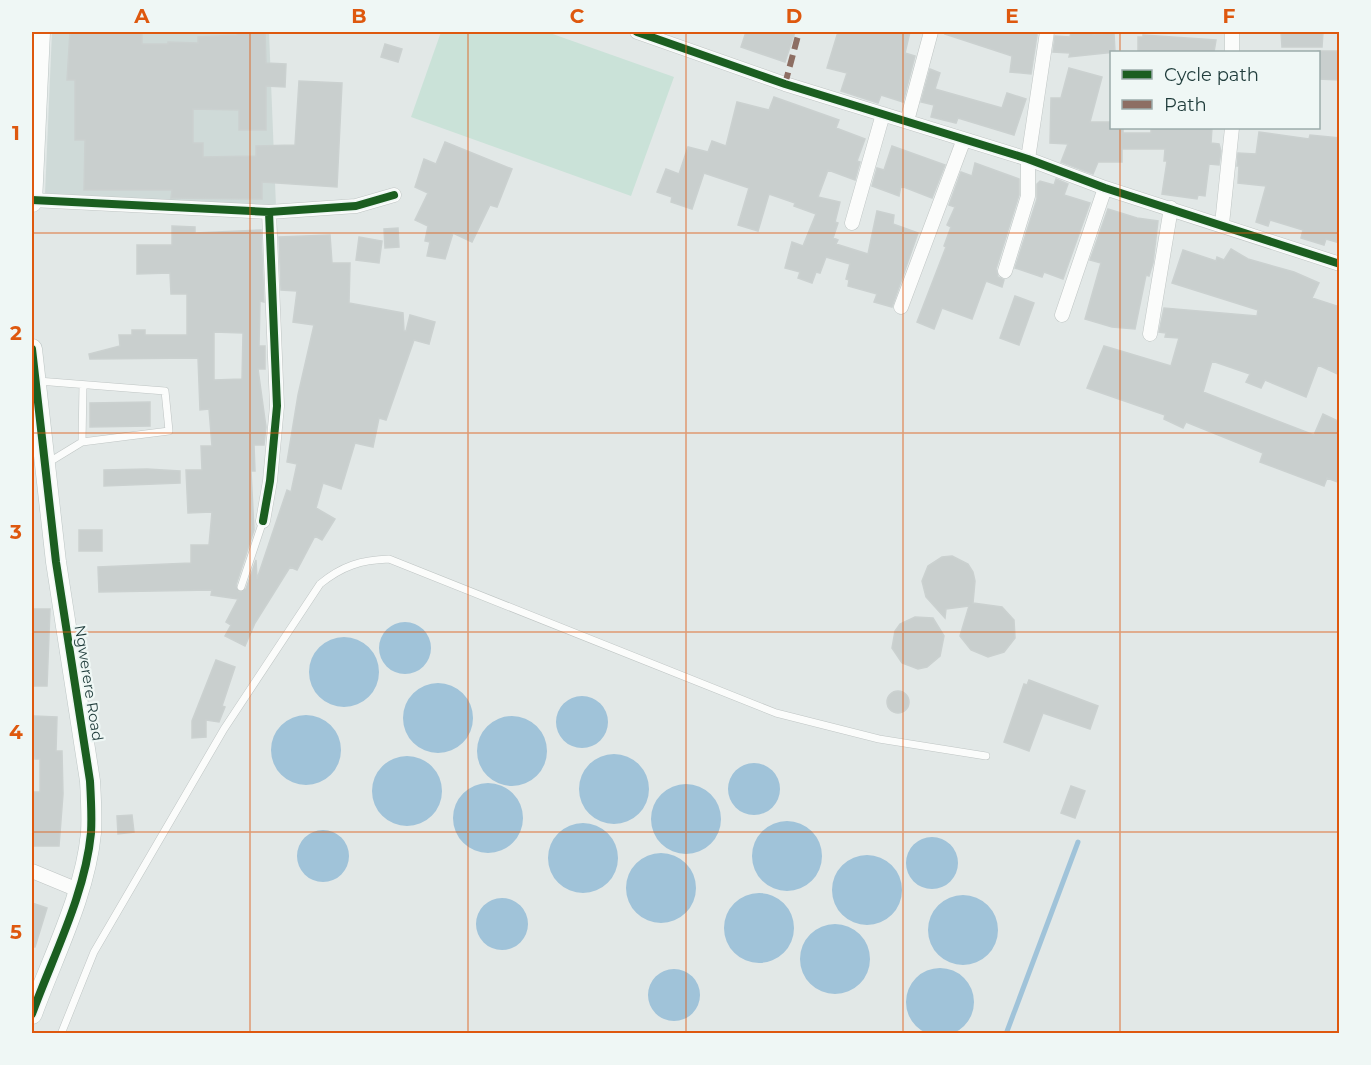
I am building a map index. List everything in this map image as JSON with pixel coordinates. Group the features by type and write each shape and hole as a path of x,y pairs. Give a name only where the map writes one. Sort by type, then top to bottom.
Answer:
{"street":[{"path":"40,32 32,201 269,212 356,206 394,195"},
{"path":"637,32 785,84 1028,159 1105,188 1340,264"},
{"path":"907,121 931,32"},
{"path":"1005,271 1028,196 1028,159 1047,32"},
{"path":"1232,32 1232,51"},
{"path":"852,223 883,114"},
{"path":"1222,225 1232,129"},
{"path":"901,307 964,139"},
{"path":"1062,315 1105,188"},
{"path":"1150,334 1172,208"},
{"path":"263,521 270,481 277,406 269,212"},
{"name":"Ngwerere Road","path":"32,349 56,562 90,781 91,832 78,890 32,1014"},
{"path":"32,871 78,890"}],"lane":[{"path":"35,381 165,391 170,431 82,442 45,464"},
{"path":"82,442 83,385"},
{"path":"241,587 263,521"},
{"path":"61,1034 94,952 224,729 320,584 338,569 364,560 389,559 776,713 879,739 986,756"}],"shaded area":[{"path":"52,32 269,32 276,207 45,194"}],"green space":[{"path":"441,32 547,32 674,77 631,196 411,117"}],"water":[{"path":"405,622 415,624 423,630 429,638 431,648 429,658 423,666 415,672 405,674 395,672 387,666 381,658 379,648 381,638 387,630 395,624"},
{"path":"344,637 363,643 373,653 379,672 373,691 363,701 344,707 325,701 315,691 309,672 315,653 325,643"},
{"path":"438,683 457,689 467,699 473,718 467,737 457,747 438,753 419,747 409,737 403,718 409,699 419,689"},
{"path":"582,696 592,698 600,704 606,712 608,722 606,732 600,740 592,746 582,748 572,746 564,740 558,732 556,722 558,712 564,704 572,698"},
{"path":"306,715 325,721 335,731 341,750 335,769 325,779 306,785 287,779 277,769 271,750 277,731 287,721"},
{"path":"512,716 531,722 541,732 547,751 541,770 531,780 512,786 493,780 483,770 477,751 483,732 493,722"},
{"path":"614,754 633,760 643,770 649,789 643,808 633,818 614,824 595,818 585,808 579,789 585,770 595,760"},
{"path":"407,756 426,762 436,772 442,791 436,810 426,820 407,826 388,820 378,810 372,791 378,772 388,762"},
{"path":"754,763 764,765 772,771 778,779 780,789 778,799 772,807 764,813 754,815 744,813 736,807 730,799 728,789 730,779 736,771 744,765"},
{"path":"488,783 507,789 517,799 523,818 517,837 507,847 488,853 469,847 459,837 453,818 459,799 469,789"},
{"path":"686,784 705,790 715,800 721,819 715,838 705,848 686,854 667,848 657,838 651,819 657,800 667,790"},
{"path":"787,821 806,827 816,837 822,856 816,875 806,885 787,891 768,885 758,875 752,856 758,837 768,827"},
{"path":"583,823 602,829 612,839 618,858 612,877 602,887 583,893 564,887 554,877 548,858 554,839 564,829"},
{"path":"323,830 333,832 341,838 347,846 349,856 347,866 341,874 333,880 323,882 313,880 305,874 299,866 297,856 299,846 305,838 313,832"},
{"path":"932,837 942,839 950,845 956,853 958,863 956,873 950,881 942,887 932,889 922,887 914,881 908,873 906,863 908,853 914,845 922,839"},
{"path":"661,853 680,859 690,869 696,888 690,907 680,917 661,923 642,917 632,907 626,888 632,869 642,859"},
{"path":"867,855 886,861 896,871 902,890 896,909 886,919 867,925 848,919 838,909 832,890 838,871 848,861"},
{"path":"759,893 778,899 788,909 794,928 788,947 778,957 759,963 740,957 730,947 724,928 730,909 740,899"},
{"path":"963,895 982,901 992,911 998,930 992,949 982,959 963,965 944,959 934,949 928,930 934,911 944,901"},
{"path":"502,898 512,900 520,906 526,914 528,924 526,934 520,942 512,948 502,950 492,948 484,942 478,934 476,924 478,914 484,906 492,900"},
{"path":"835,924 854,930 864,940 870,959 864,978 854,988 835,994 816,988 806,978 800,959 806,940 816,930"},
{"path":"947,968 959,974 968,983 974,995 972,1015 964,1026 947,1036 933,1036 916,1026 908,1015 906,995 916,978 927,970"},
{"path":"674,969 684,971 692,977 698,985 700,995 698,1005 692,1013 684,1019 674,1021 664,1019 656,1013 650,1005 648,995 650,985 656,977 664,971"}],"building":[{"path":"70,32 142,32 142,44 168,44 168,42 198,43 198,37 237,35 238,32 265,32 266,63 286,64 285,87 266,86 266,130 239,130 239,110 193,109 193,143 203,143 203,157 256,156 256,146 295,145 299,81 342,83 337,187 262,182 262,199 171,198 172,190 84,190 85,140 75,140 75,80 67,80"},
{"path":"746,32 795,32 785,62 741,47"},
{"path":"838,32 910,32 905,53 915,56 903,102 881,95 878,103 841,91 847,73 827,68"},
{"path":"946,32 1036,32 1031,74 1010,72 1012,56 945,34"},
{"path":"1071,32 1094,32 1093,35 1114,33 1115,51 1069,57 1070,53 1053,52 1055,36 1070,37"},
{"path":"1281,32 1323,32 1322,47 1282,47"},
{"path":"1143,35 1216,40 1214,51 1138,51 1138,37 1143,37"},
{"path":"385,44 402,49 398,62 381,57"},
{"path":"1320,51 1337,51 1340,80 1320,79"},
{"path":"1069,68 1102,77 1090,122 1110,122 1110,129 1123,129 1123,133 1151,133 1151,129 1212,129 1211,143 1219,144 1221,151 1219,165 1209,164 1205,196 1198,195 1197,199 1162,194 1167,161 1164,161 1165,149 1122,149 1122,162 1098,162 1093,174 1061,162 1068,144 1050,143 1051,98 1061,98"},
{"path":"930,69 940,73 935,89 1002,108 1007,93 1026,99 1014,135 958,118 956,123 931,117 934,105 921,102"},
{"path":"774,97 839,120 836,128 865,139 857,161 860,162 855,180 828,170 818,197 840,202 835,222 838,223 833,238 838,240 836,244 868,254 877,211 894,215 893,224 918,233 892,307 874,302 877,294 848,286 849,280 846,279 850,264 826,257 820,273 816,272 812,283 798,278 800,272 785,268 792,242 803,246 816,214 794,206 795,203 769,194 758,231 738,225 749,188 704,173 692,209 671,202 672,197 657,192 666,169 679,174 688,147 708,152 712,141 726,146 737,102 769,110"},
{"path":"1259,132 1309,139 1310,135 1340,138 1340,243 1326,239 1324,245 1301,238 1303,230 1270,220 1268,226 1256,222 1266,186 1238,183 1239,166 1237,166 1238,153 1256,154"},
{"path":"445,142 512,169 497,207 490,205 472,242 453,233 445,259 427,256 430,242 425,241 428,226 415,220 428,193 415,187 424,159 436,164"},
{"path":"892,146 945,165 932,198 901,186 899,196 872,186 877,168 884,170"},
{"path":"975,163 1019,179 1019,195 996,269 998,277 1004,280 1002,287 986,281 972,319 942,308 934,329 917,322 946,247 944,246 951,227 947,225 955,207 949,205 961,172 972,176"},
{"path":"1056,179 1068,184 1064,195 1090,203 1063,279 1044,272 1042,277 1015,268 1037,199 1037,184 1040,181 1054,185"},
{"path":"1108,209 1137,218 1158,221 1153,263 1149,276 1146,275 1135,329 1112,327 1085,319 1101,263 1090,260"},
{"path":"172,226 195,227 195,233 261,230 264,302 260,301 259,346 265,346 265,369 258,369 266,427 264,445 254,445 255,471 251,471 254,530 236,585 239,592 246,589 256,560 257,579 287,490 291,492 297,464 287,462 298,395 314,325 293,322 297,291 281,290 279,237 330,235 332,263 350,263 349,303 403,313 404,331 406,331 410,315 435,322 429,344 414,340 386,420 379,418 373,447 355,443 341,489 323,483 316,508 335,519 322,540 315,536 297,570 290,567 255,623 245,646 225,636 231,625 226,622 238,599 211,595 212,590 99,592 98,567 191,563 191,545 209,545 212,512 188,513 186,470 202,470 201,446 212,446 209,409 200,410 198,358 90,359 89,354 120,346 119,335 132,335 132,330 145,330 145,335 187,335 187,294 171,294 170,273 137,274 137,245 172,245","holes":["214,332 243,333 242,379 214,380"]},
{"path":"398,228 399,247 385,248 384,229"},
{"path":"359,237 382,241 379,263 356,260"},
{"path":"1231,249 1248,259 1294,272 1319,283 1312,298 1340,307 1340,375 1318,365 1306,397 1265,380 1261,388 1246,382 1250,374 1212,361 1203,392 1314,435 1323,414 1340,422 1340,483 1327,478 1324,486 1260,462 1263,453 1186,422 1183,428 1164,419 1165,415 1087,388 1104,346 1171,366 1179,338 1165,337 1166,333 1159,332 1164,308 1257,316 1258,310 1172,283 1183,250 1216,261 1217,257 1224,260"},
{"path":"1015,296 1034,303 1019,345 1000,338"},
{"path":"150,402 150,426 90,427 90,403"},
{"path":"104,470 180,471 180,483 104,486"},
{"path":"79,530 102,530 102,551 79,551"},
{"path":"952,556 968,564 973,572 975,581 973,603 1002,607 1014,620 1015,638 1004,652 988,657 971,650 960,636 969,606 946,609 945,618 926,597 922,581 928,566 942,557"},
{"path":"32,609 50,609 47,686 32,686"},
{"path":"915,617 933,618 944,636 940,656 927,667 918,669 902,663 892,648 895,631 900,624"},
{"path":"216,660 235,667 222,706 225,707 219,722 206,720 206,737 192,738 192,721"},
{"path":"1029,680 1098,706 1090,729 1043,713 1029,751 1004,742 1024,684 1027,685"},
{"path":"898,691 906,694 909,702 906,710 898,713 890,710 887,702 890,694"},
{"path":"34,716 57,717 56,751 62,751 63,794 59,846 32,846 32,792 40,792 40,759 35,759"},
{"path":"1071,786 1085,791 1075,818 1061,813"},
{"path":"132,815 134,832 118,834 117,816"},
{"path":"32,903 47,908 35,947 32,947"}],"waterway":[{"path":"1006,1034 1078,842"}],"marked path":[{"path":"785,84 799,32"}],"cycle path":[{"path":"637,32 785,84 1028,159 1105,188 1340,264"},
{"path":"32,200 269,212 356,206 394,195"},
{"path":"263,521 270,481 277,406 269,212"},
{"path":"32,349 56,562 90,781 91,820 88,856 82,879 67,925 32,1014"}]}
